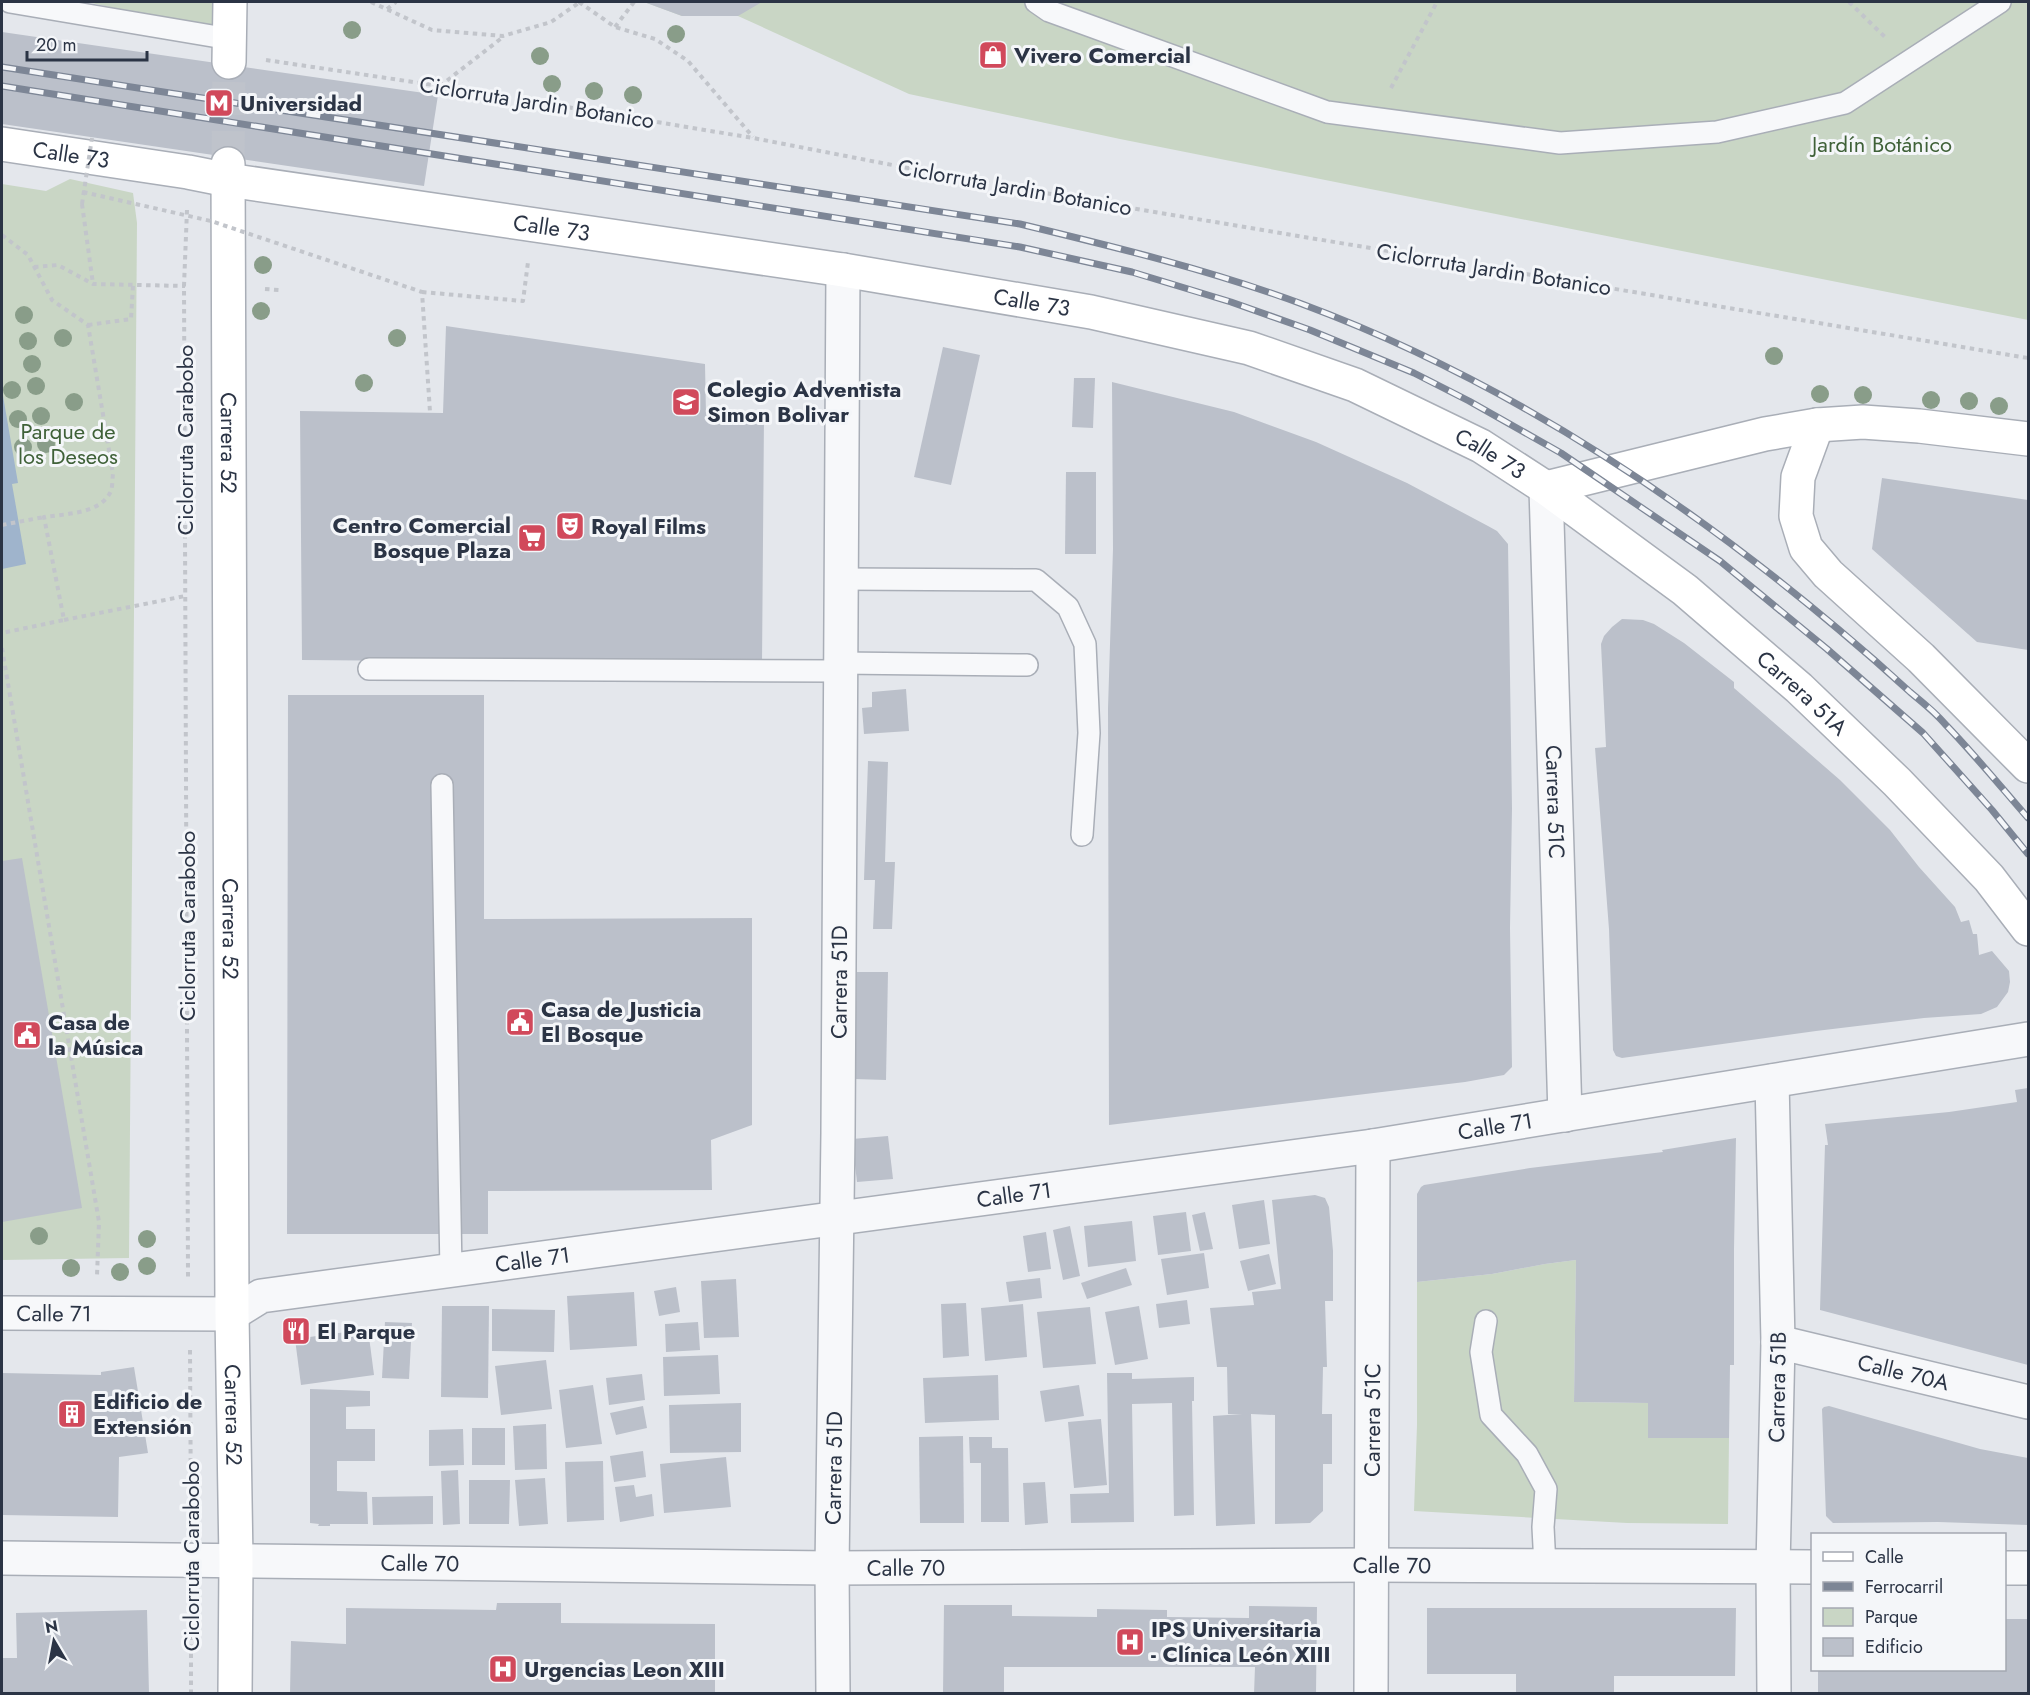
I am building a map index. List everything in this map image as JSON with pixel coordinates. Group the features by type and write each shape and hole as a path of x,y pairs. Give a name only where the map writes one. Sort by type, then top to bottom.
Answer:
{"street":[{"path":"229,52 230,2"},
{"name":"Calle 73","path":"2,144 189,172 228,172 1091,312 1249,348 1355,385 1481,446 1545,488 1765,434 1817,425 1863,422 2028,439"},
{"name":"Carrera 52","path":"228,172 235,1694"},
{"name":"Carrera 51D","path":"833,1694 832,1568 837,1219 843,270"},
{"path":"1817,425 1798,477 1796,516 1806,548 1828,574 1921,658 2028,766"},
{"name":"Carrera 51A","path":"1545,488 1684,590 1799,688 1897,782 1982,870 2028,929"},
{"name":"Carrera 51C","path":"1545,488 1565,1115"},
{"name":"Calle 71","path":"2,1313 232,1314 261,1296 1373,1146 2028,1039"},
{"name":"Carrera 51B","path":"1772,1081 1778,1342 1773,1567 1774,1694"},
{"name":"Carrera 51C","path":"1371,1694 1373,1146"},
{"name":"Calle 70A","path":"1778,1342 2028,1402"},
{"name":"Calle 70","path":"2,1558 832,1568 1371,1565 1811,1567"},
{"path":"2006,1568 2028,1568"}],"lane":[{"path":"9,2 229,52"},
{"path":"1036,2 1049,11 1327,112 1560,143 1717,132 1845,103 2000,2"},
{"path":"841,579 1036,580 1068,607 1085,644 1088,682 1089,733 1082,835"},
{"path":"369,669 1027,664"},
{"path":"442,785 451,1271"},
{"path":"1486,1321 1481,1352 1491,1415 1527,1454 1546,1489 1543,1527 1545,1566"}],"path":[{"path":"371,2 432,30 503,36 551,22 579,2 615,27 655,39 688,61 753,138"},
{"path":"387,9 396,2"},
{"path":"615,27 634,2"},
{"path":"1375,118 1437,2"},
{"path":"1849,2 1909,61"},
{"path":"440,86 503,36"},
{"name":"Ciclorruta Jardin Botanico","path":"229,52 753,138 1102,203 2028,358"},
{"path":"92,138 82,204 93,284"},
{"name":"Ciclorruta Carabobo","path":"189,172 184,286 191,1418 190,1694"},
{"path":"83,192 211,221 422,292 523,301"},
{"path":"2,235 28,255 52,300 88,325 131,319 132,285"},
{"path":"34,267 58,265 93,284 184,286"},
{"path":"422,292 430,412"},
{"path":"2,525 85,510 103,502 111,491 113,474 88,325"},
{"path":"44,518 64,620"},
{"path":"2,633 185,596"},
{"path":"2,648 99,1222 95,1313"}],"green space":[{"path":"87,2 230,2 229,33"},
{"name":"Jardín Botánico","path":"644,2 2028,2 2028,320 1120,139 909,94 738,16 682,16"},
{"name":"Parque de los Deseos","path":"70,179 133,193 137,223 129,1258 2,1260 2,184 46,191"},
{"path":"1576,1260 1574,1402 1648,1403 1648,1438 1729,1438 1728,1524 1627,1523 1414,1511 1417,1425 1417,1282 1492,1274"}],"water":[{"path":"2,390 18,483 12,484 26,564 2,569"}],"building":[{"path":"644,2 762,2 738,16 682,16"},
{"name":"Universidad","path":"2,32 438,95 424,186 2,124"},
{"name":"Centro Comercial Bosque Plaza","path":"446,326 705,364 706,415 764,415 762,664 302,660 300,411 443,413"},
{"path":"943,347 980,355 951,485 914,477"},
{"path":"1074,378 1095,378 1093,428 1072,427"},
{"path":"1112,382 1234,412 1316,442 1407,483 1488,526 1497,531 1508,544 1512,808 1510,928 1512,1067 1504,1075 1465,1082 1109,1125 1108,708 1113,549"},
{"path":"1066,472 1096,472 1096,554 1065,554"},
{"path":"1882,478 2028,500 2028,650 1977,642 1872,549"},
{"path":"1622,619 1643,620 1654,624 1684,643 1734,682 1734,688 1840,780 1890,830 1955,907 1961,922 1969,920 1973,934 1977,934 1979,955 1992,951 2009,971 2008,992 1997,1007 1981,1014 1924,1018 1816,1031 1622,1058 1616,1056 1613,1050 1609,929 1595,748 1606,747 1601,644 1604,636"},
{"path":"906,689 909,731 864,734 862,708 872,707 872,692"},
{"name":"Casa de Justicia El Bosque","path":"288,695 484,695 484,919 752,918 752,1125 711,1140 712,1190 488,1191 488,1234 287,1234"},
{"path":"868,761 888,762 885,862 895,862 892,929 873,929 875,880 864,880"},
{"name":"Casa de la Música","path":"22,858 82,1208 2,1222 2,861"},
{"path":"857,972 888,972 886,1080 854,1079"},
{"path":"2028,1088 2028,1365 1820,1310 1825,1145 1828,1145 1825,1124 1949,1112 2017,1102 2015,1090"},
{"path":"888,1136 893,1179 857,1182 852,1139"},
{"path":"1736,1138 1734,1365 1730,1365 1729,1438 1648,1438 1648,1403 1574,1402 1576,1260 1492,1274 1417,1282 1417,1194 1424,1185 1530,1168 1663,1152 1662,1150"},
{"path":"1315,1195 1325,1198 1329,1207 1333,1251 1333,1301 1325,1301 1327,1367 1323,1367 1322,1414 1332,1414 1332,1464 1323,1464 1323,1511 1310,1523 1275,1524 1275,1415 1251,1414 1255,1524 1216,1526 1213,1416 1242,1414 1228,1414 1227,1367 1217,1367 1210,1308 1254,1305 1252,1292 1281,1289 1272,1200"},
{"path":"1264,1200 1270,1244 1239,1249 1232,1205"},
{"path":"1186,1212 1191,1251 1158,1255 1153,1216"},
{"path":"1205,1212 1213,1249 1200,1251 1192,1215"},
{"path":"1132,1221 1136,1261 1088,1267 1084,1226"},
{"path":"1070,1226 1080,1276 1063,1280 1053,1230"},
{"path":"1046,1232 1051,1269 1028,1272 1023,1236"},
{"path":"1204,1253 1209,1288 1167,1295 1161,1259"},
{"path":"1269,1254 1276,1284 1248,1291 1240,1261"},
{"path":"1126,1268 1132,1285 1087,1299 1081,1283"},
{"path":"1040,1278 1042,1298 1009,1302 1006,1282"},
{"path":"736,1279 739,1337 704,1338 701,1281"},
{"path":"676,1287 680,1312 659,1316 654,1291"},
{"path":"634,1292 637,1346 570,1350 567,1296"},
{"path":"1187,1300 1190,1324 1159,1328 1156,1304"},
{"path":"966,1303 969,1356 943,1358 941,1304"},
{"path":"1023,1304 1027,1357 985,1361 981,1308"},
{"path":"442,1306 489,1306 488,1398 441,1397"},
{"path":"1139,1306 1148,1359 1115,1365 1105,1312"},
{"path":"1090,1307 1096,1364 1043,1368 1037,1312"},
{"path":"492,1309 555,1310 554,1352 492,1351"},
{"path":"385,1322 412,1323 409,1379 382,1378"},
{"path":"698,1322 700,1350 666,1352 665,1324"},
{"path":"368,1329 374,1375 301,1385 295,1339"},
{"path":"718,1355 720,1394 664,1396 663,1357"},
{"path":"546,1360 552,1409 501,1415 495,1366"},
{"name":"Edificio de Extensión","path":"134,1367 148,1453 119,1457 118,1517 2,1515 2,1373 101,1375 101,1372"},
{"path":"1107,1373 1132,1373 1132,1379 1194,1377 1194,1401 1192,1401 1194,1515 1174,1516 1172,1403 1132,1404 1134,1522 1071,1523 1070,1494 1109,1493"},
{"path":"642,1374 645,1400 609,1405 606,1378"},
{"path":"998,1375 999,1420 925,1423 923,1378"},
{"path":"593,1385 602,1444 566,1448 559,1390"},
{"path":"1079,1385 1084,1416 1045,1422 1040,1391"},
{"path":"310,1389 370,1391 370,1406 346,1407 346,1429 375,1429 375,1461 337,1461 337,1491 367,1492 368,1524 318,1526 319,1524 310,1523"},
{"path":"741,1403 741,1452 670,1453 669,1405"},
{"path":"643,1406 647,1428 616,1435 610,1413"},
{"path":"1829,1406 1980,1449 2028,1458 2028,1525 1938,1522 1833,1523 1826,1516 1822,1409"},
{"path":"1101,1419 1107,1485 1074,1488 1068,1422"},
{"path":"546,1424 547,1469 515,1470 513,1426"},
{"path":"472,1428 505,1428 505,1465 472,1465"},
{"path":"463,1429 464,1465 429,1466 429,1430"},
{"path":"963,1436 964,1523 920,1523 919,1437"},
{"path":"969,1437 992,1437 992,1448 1008,1448 1009,1522 981,1522 981,1463 970,1463"},
{"path":"643,1451 646,1477 614,1482 610,1456"},
{"path":"726,1457 731,1507 664,1513 660,1464"},
{"path":"603,1461 604,1520 567,1522 565,1462"},
{"path":"458,1470 460,1524 443,1525 441,1471"},
{"path":"545,1478 548,1524 519,1526 515,1480"},
{"path":"469,1480 510,1480 509,1524 469,1524"},
{"path":"1045,1482 1048,1523 1025,1525 1023,1483"},
{"path":"634,1485 636,1497 652,1494 654,1516 620,1522 615,1487"},
{"path":"433,1496 433,1524 373,1525 372,1497"},
{"name":"Urgencias Leon XIII","path":"497,1603 561,1603 561,1623 715,1624 715,1694 290,1694 291,1641 346,1644 346,1608 496,1610"},
{"name":"IPS Universitaria - Clínica León XIII","path":"944,1605 1012,1605 1012,1616 1097,1617 1097,1609 1167,1610 1167,1617 1249,1618 1249,1606 1317,1607 1316,1694 1254,1694 1255,1667 1004,1667 1004,1694 943,1694"},
{"path":"1427,1608 1736,1608 1735,1676 1614,1676 1614,1694 1516,1694 1516,1674 1427,1674"},
{"path":"147,1610 149,1694 2,1694 2,1658 17,1658 16,1613"},
{"path":"2006,1619 2028,1619 2028,1694 1818,1693 1818,1671 2006,1671"}],"tunnel":[{"path":"228,164 229,62"}],"railway":[{"path":"2,67 1020,224 1127,250 1302,304 1375,333 1516,403 1584,443 1650,486 1777,579 1933,711 2028,818"},
{"path":"2,86 1020,247 1132,272 1231,302 1310,330 1414,373 1469,401 1561,453 1720,561 1827,649 1923,733 2028,854"}],"place":[{"name":"Vivero Comercial","path":"993,55"},
{"name":"Universidad","path":"219,103"},
{"name":"Colegio Adventista Simon Bolivar","path":"686,402"},
{"name":"Royal Films","path":"570,526"},
{"name":"Centro Comercial Bosque Plaza","path":"532,538"},
{"name":"Casa de Justicia El Bosque","path":"520,1022"},
{"name":"Casa de la Música","path":"27,1035"},
{"name":"El Parque","path":"296,1331"},
{"name":"Edificio de Extensión","path":"72,1414"},
{"name":"IPS Universitaria - Clínica León XIII","path":"1130,1642"},
{"name":"Urgencias Leon XIII","path":"503,1669"}]}
